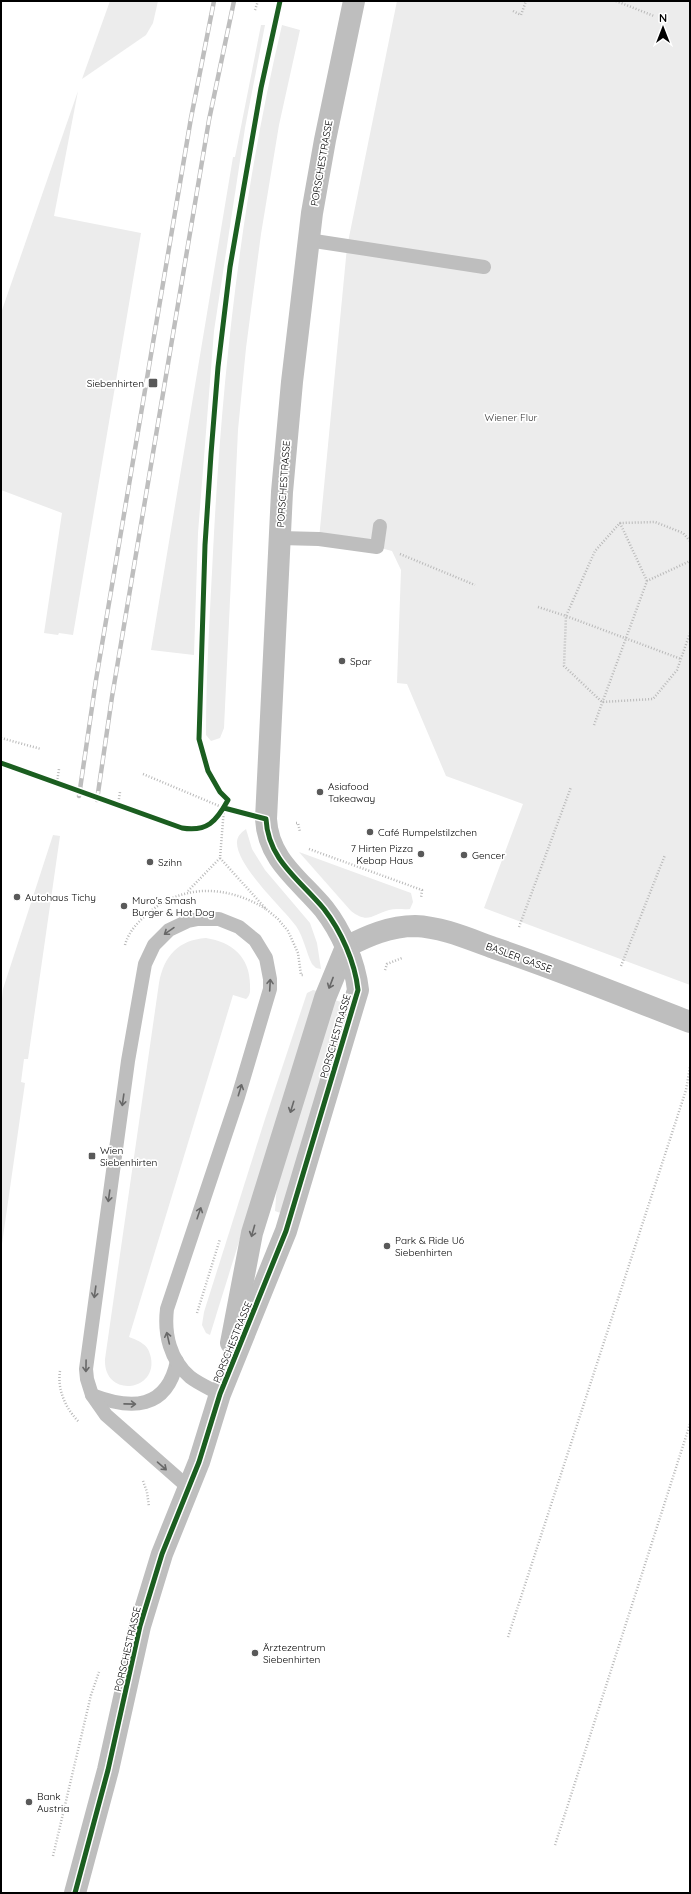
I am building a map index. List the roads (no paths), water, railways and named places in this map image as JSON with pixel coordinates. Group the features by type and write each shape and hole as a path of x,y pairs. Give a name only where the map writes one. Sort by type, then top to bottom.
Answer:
{"street":[{"name":"PORSCHESTRASSE","path":"75,1893 108,1770 142,1620 164,1550 189,1488 220,1394 286,1231 358,990 354,966 338,930 324,910 277,858 271,847 266,832 282,492 292,382 308,240 325,140 354,1"},
{"name":"BASLER GASSE","path":"346,947 359,940 389,929 416,926 451,933 509,953 690,1022"},
{"name":"PORSCHESTRASSE","path":"220,1394 252,1234 331,983 346,947"}],"lane":[{"path":"308,240 484,267"},
{"path":"280,538 319,539 377,548 380,526"},
{"path":"189,1488 118,1428 97,1404 92,1395 87,1379 87,1357 128,1061 145,964 154,945 169,930 188,921 209,918 219,919 239,927 255,940 266,958 270,979 270,989 238,1097 167,1309 166,1320 168,1341 177,1361 190,1377 220,1394"},
{"path":"92,1395 124,1405 138,1405 149,1401 159,1395 166,1388 175,1371 177,1361"}],"railway":[{"path":"79,796 96,680 191,118 214,1"},
{"path":"97,800 112,697 209,120 234,1"}],"place":[{"name":"Siebenhirten","path":"153,383"},
{"name":"Spar","path":"342,661"},
{"name":"Asiafood Takeaway","path":"320,792"},
{"name":"Café Rumpelstilzchen","path":"370,832"},
{"name":"7 Hirten Pizza Kebap Haus","path":"421,854"},
{"name":"Gencer","path":"464,855"},
{"name":"Szihn","path":"150,862"},
{"name":"Autohaus Tichy","path":"17,897"},
{"name":"Muro's Smash Burger & Hot Dog","path":"124,906"},
{"name":"Wien Siebenhirten","path":"92,1156"},
{"name":"Park & Ride U6 Siebenhirten","path":"387,1246"},
{"name":"Ärztezentrum Siebenhirten","path":"255,1653"},
{"name":"Bank Austria","path":"29,1802"}],"park label":[{"name":"Wiener Flur","path":"511,417"}]}
